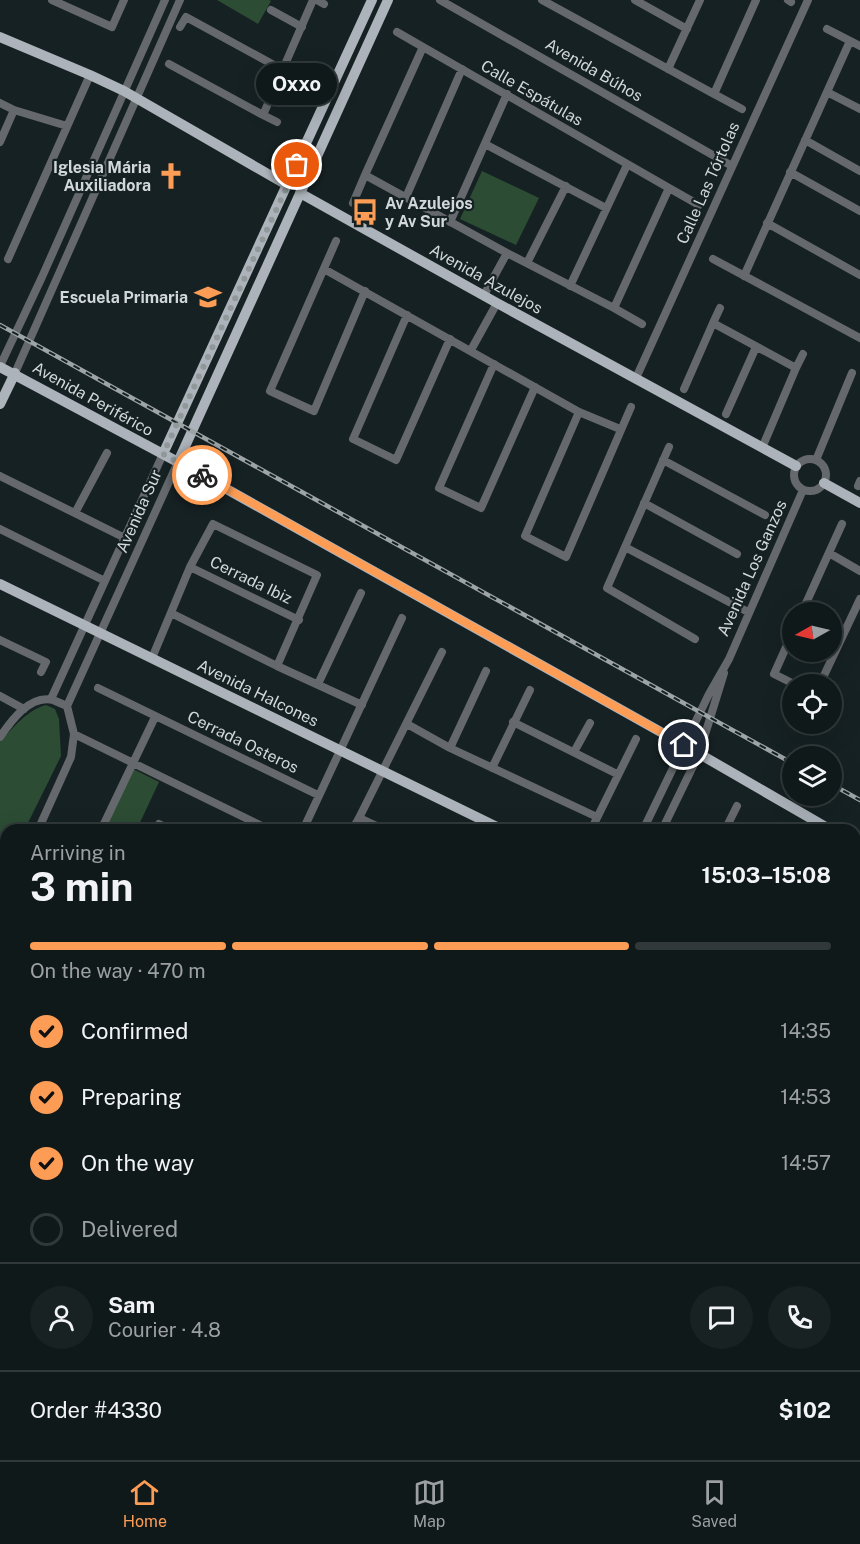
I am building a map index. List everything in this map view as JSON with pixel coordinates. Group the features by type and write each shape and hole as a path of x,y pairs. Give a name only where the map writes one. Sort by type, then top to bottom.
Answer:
{"main road":[{"name":"Avenida Sur","path":"163,454 372,0"},
{"name":"Avenida Sur","path":"178,462 388,0"},
{"name":"Avenida Azulejos","path":"0,37 124,91 287,185"},
{"name":"Avenida Azulejos","path":"300,193 796,466"},
{"name":"Avenida Periférico","path":"0,366 178,462 821,824"},
{"path":"204,366 218,373"},
{"path":"0,404 15,373"},
{"path":"824,483 860,503"},
{"name":"Avenida Halcones","path":"0,584 84,626 154,654 340,752 383,770 491,824"}],"street":[{"path":"57,1 112,27 124,0"},
{"path":"0,366 165,0"},
{"path":"15,373 180,0"},
{"name":"Avenida Búhos","path":"440,0 732,166"},
{"path":"635,0 687,29"},
{"path":"668,69 700,0"},
{"path":"714,94 756,0"},
{"name":"Calle Las Tórtolas","path":"636,378 808,0"},
{"path":"263,115 302,27 318,1"},
{"path":"545,1 742,109"},
{"path":"271,10 302,27"},
{"path":"180,27 186,17 283,70"},
{"path":"827,29 860,46"},
{"name":"Calle Espátulas","path":"397,32 699,205"},
{"path":"744,276 850,41"},
{"path":"353,204 423,47"},
{"path":"169,64 277,122"},
{"path":"406,197 462,69"},
{"path":"8,259 90,75"},
{"path":"827,92 860,109"},
{"path":"450,222 507,94"},
{"path":"0,104 67,126"},
{"path":"0,142 14,110"},
{"path":"805,140 860,171"},
{"path":"485,144 606,208"},
{"path":"570,286 627,165"},
{"path":"790,172 860,211"},
{"path":"365,175 642,324"},
{"name":"Avenida Azulejos","path":"287,185 300,193"},
{"path":"527,263 566,186"},
{"path":"614,308 669,188"},
{"path":"767,223 860,275"},
{"path":"336,241 270,391 314,411 365,291"},
{"path":"484,295 507,253"},
{"path":"713,259 860,338"},
{"path":"324,269 579,412 620,429"},
{"path":"471,350 497,303"},
{"path":"684,389 720,308"},
{"path":"407,315 353,439 396,460 450,339"},
{"path":"713,323 796,368"},
{"path":"726,414 756,347"},
{"path":"762,448 803,354"},
{"path":"494,364 438,488 481,508 535,387"},
{"path":"816,460 852,373"},
{"path":"579,412 525,536 566,557 631,407"},
{"path":"669,447 607,588 695,639"},
{"path":"75,513 107,453"},
{"name":"Avenida Sur","path":"51,699 163,454"},
{"path":"663,460 765,515"},
{"path":"803,460 816,460 824,467 826,478 824,483 817,490 803,490 794,480 796,466 803,460"},
{"name":"Avenida Sur","path":"67,706 178,462"},
{"path":"0,476 125,538"},
{"name":"Avenida Los Ganzos","path":"729,658 803,490"},
{"path":"644,503 737,554"},
{"name":"Cerrada Ibiz","path":"154,654 190,567 213,524 317,575 277,666"},
{"path":"807,602 842,524"},
{"path":"0,529 105,581"},
{"path":"625,547 748,612"},
{"path":"829,553 860,571"},
{"name":"Cerrada Ibiz","path":"190,567 299,620"},
{"path":"318,684 361,593"},
{"path":"825,674 860,599"},
{"path":"171,613 362,705"},
{"path":"306,824 402,618"},
{"path":"0,640 46,662 41,672"},
{"path":"356,824 442,652"},
{"path":"782,656 774,674 782,678"},
{"path":"646,824 708,694 729,658"},
{"path":"665,824 699,754 729,658"},
{"path":"450,748 486,671"},
{"name":"Cerrada Osteros","path":"98,688 318,795"},
{"path":"492,768 530,690"},
{"path":"708,694 717,698"},
{"path":"0,696 24,709"},
{"path":"0,737 13,718 35,703 51,699 67,706 74,734 71,757 41,824"},
{"path":"104,824 155,717"},
{"path":"697,719 708,725"},
{"path":"513,722 617,774"},
{"path":"574,752 590,723"},
{"path":"407,724 450,748 597,818"},
{"path":"74,734 258,824"},
{"path":"594,824 636,739"},
{"path":"728,824 737,806"},
{"path":"359,818 372,824"}],"green space":[{"path":"217,0 269,0 271,1 258,24"},
{"path":"482,171 539,198 516,245 460,219"},
{"path":"46,705 55,709 59,719 61,756 27,824 0,824 0,742 15,725 39,707"},
{"path":"131,768 159,782 139,824 105,823"}],"railway":[{"path":"0,325 782,757"},
{"path":"842,790 860,800"}],"way so far":[{"path":"202,475 163,454 297,165"}],"place":[{"name":"Oxxo","path":"297,165"},
{"name":"Iglesia Mária Auxiliadora","path":"171,176"},
{"name":"Av Azulejos y Av Sur","path":"365,212"},
{"name":"Escuela Primaria","path":"208,297"}],"route":[{"path":"202,475 684,745"}]}
